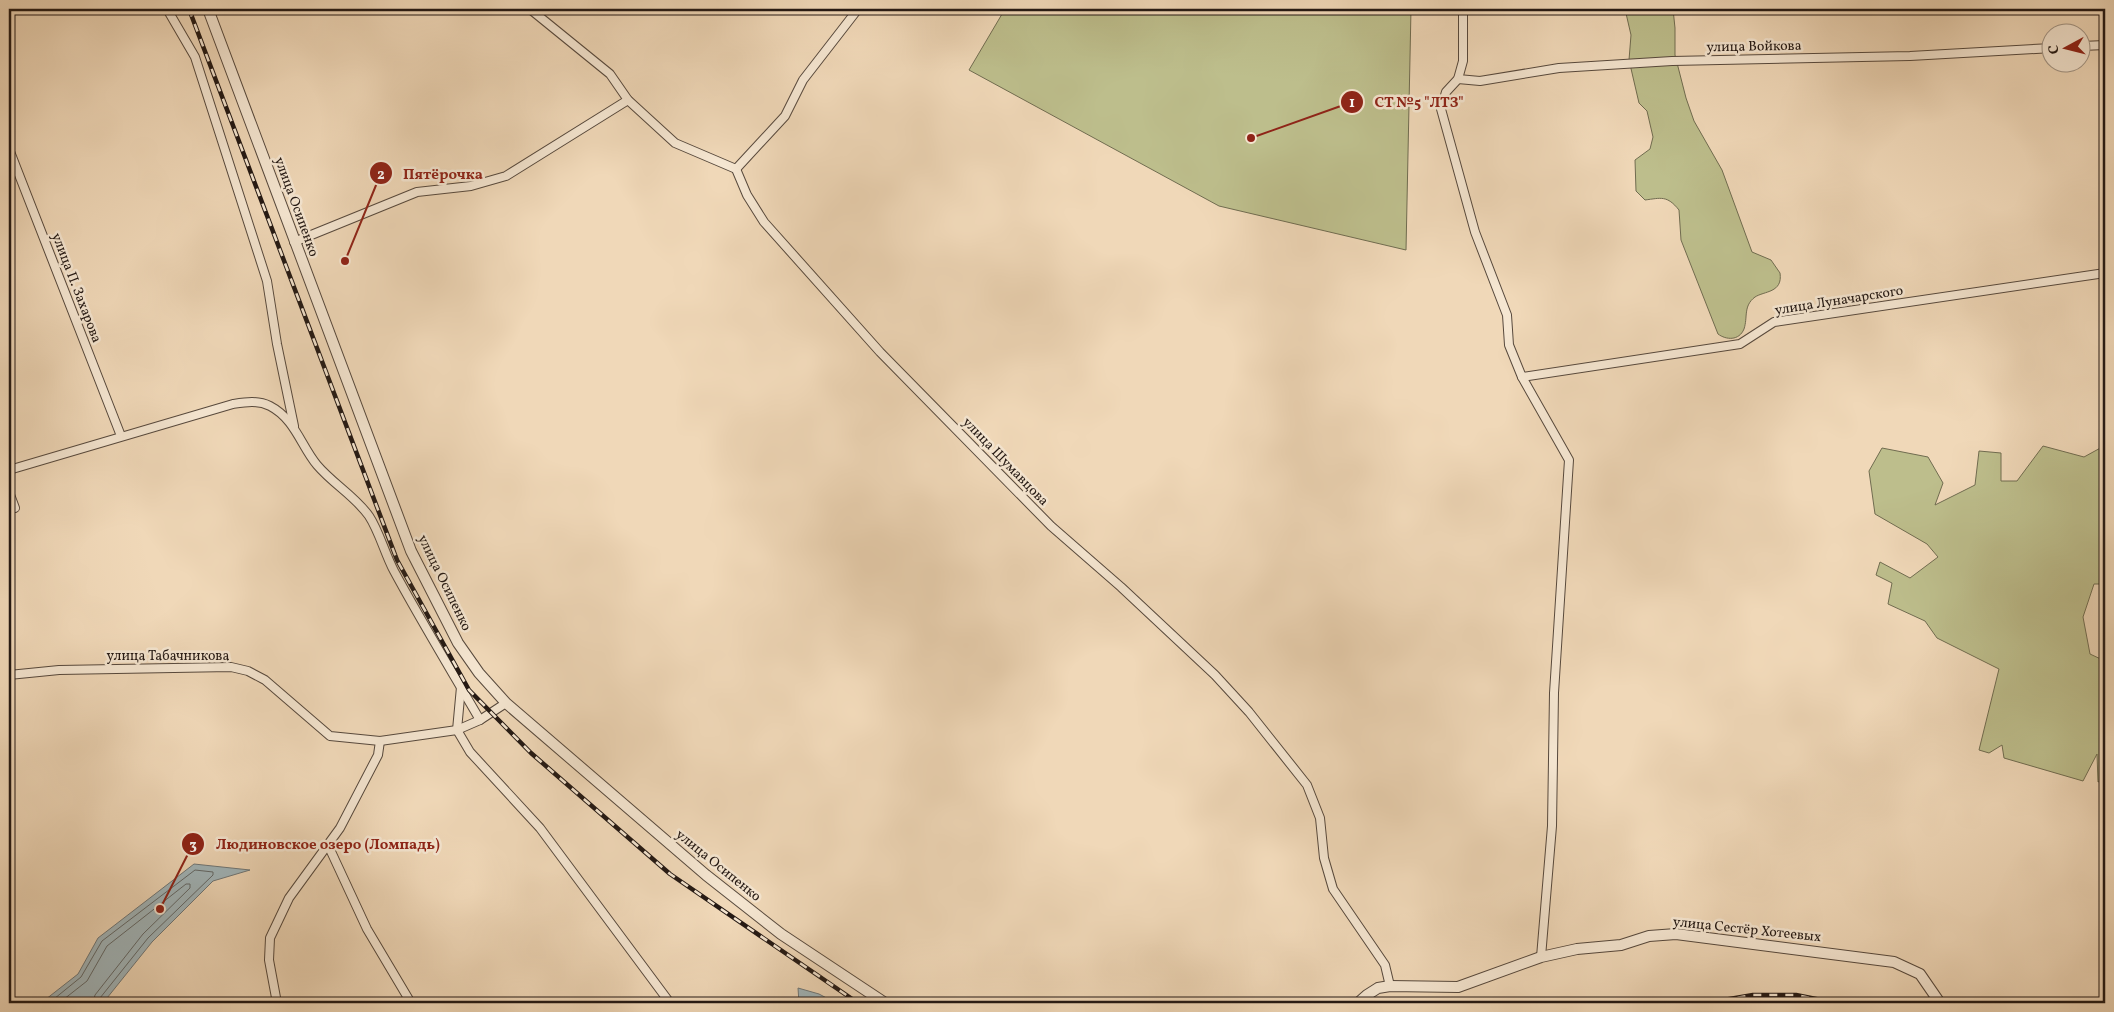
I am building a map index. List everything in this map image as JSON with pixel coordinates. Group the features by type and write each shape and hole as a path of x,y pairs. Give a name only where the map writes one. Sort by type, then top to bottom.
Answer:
{"street":[{"path":"167,9 195,57 267,282 277,344 294,426 316,464 338,486 354,498 370,517 386,557 480,720"},
{"name":"улица Осипенко","path":"208,9 411,551 458,643 479,673 506,703 706,875 781,934 885,1003"},
{"path":"530,9 610,74 628,100 675,142 736,169 785,116 803,80 858,9"},
{"path":"1463,9 1463,61 1458,79 1446,92 1441,109 1475,232 1507,315 1509,345 1522,377 1569,460 1554,694 1552,826 1541,957"},
{"path":"2092,46 2105,45"},
{"name":"улица Войкова","path":"1458,79 1480,80 1559,68 1672,61 1910,56 2042,49"},
{"path":"294,242 417,192 471,186 506,176 628,100"},
{"name":"улица П. Захарова","path":"9,150 121,436"},
{"name":"улица Шумавцова","path":"736,169 747,195 764,222 880,352 1051,526 1121,587 1215,675 1249,712 1307,785 1320,818 1324,858 1333,889 1385,965 1390,986"},
{"name":"улица Луначарского","path":"1522,377 1740,344 1774,322 2105,273"},
{"path":"9,470 121,436 252,401 271,406 294,426"},
{"path":"9,492 15,508"},
{"name":"улица Табачникова","path":"9,675 59,670 232,667 248,670 265,680 330,736 380,742 457,730 480,720 506,703"},
{"path":"461,687 457,730 470,752 540,828 670,1003"},
{"path":"278,1003 269,960 270,938 290,898 340,828 378,755 380,742"},
{"path":"328,845 366,929 410,1003"},
{"name":"улица Сестёр Хотеевых","path":"1390,986 1458,987 1541,957 1577,949 1621,945 1649,936 1676,934 1894,962 1920,974 1940,1003"},
{"path":"1358,1003 1378,988 1390,986"}],"green space":[{"path":"1005,9 1411,9 1406,250 1219,206 969,70"},
{"path":"1625,9 1673,9 1675,55 1694,121 1722,170 1752,252 1771,260 1780,273 1779,284 1776,288 1751,300 1747,308 1744,329 1739,336 1728,338 1718,334 1681,240 1679,210 1671,202 1664,199 1645,200 1636,191 1635,160 1650,149 1653,137 1647,111 1639,103 1629,60 1631,35"},
{"path":"2103,428 2105,428 2105,584 2094,584 2083,617 2090,654 2105,661 2105,779 2098,782 2097,754 2083,781 2004,758 2002,745 1989,753 1979,750 1999,669 1937,638 1925,621 1888,604 1892,583 1876,575 1880,562 1910,578 1938,557 1927,544 1875,514 1869,471 1882,448 1928,457 1943,483 1935,505 1975,485 1979,451 2001,453 2001,481 2017,481 2043,446 2084,457 2104,446"}],"water":[{"path":"194,864 250,870 213,881 152,942 103,1003 41,1003 78,974 98,938"},
{"path":"798,988 819,994 836,1003 799,1003"}],"railway":[{"path":"189,9 397,560 469,690 531,753 670,874 858,1003"},
{"path":"1706,1003 1753,995 1796,995 1836,1003"}],"place":[{"name":"СТ №5 \"ЛТЗ\"","path":"1251,138"},
{"name":"Пятёрочка","path":"345,261"},
{"name":"Людиновское озеро (Ломпадь)","path":"160,909"}]}
